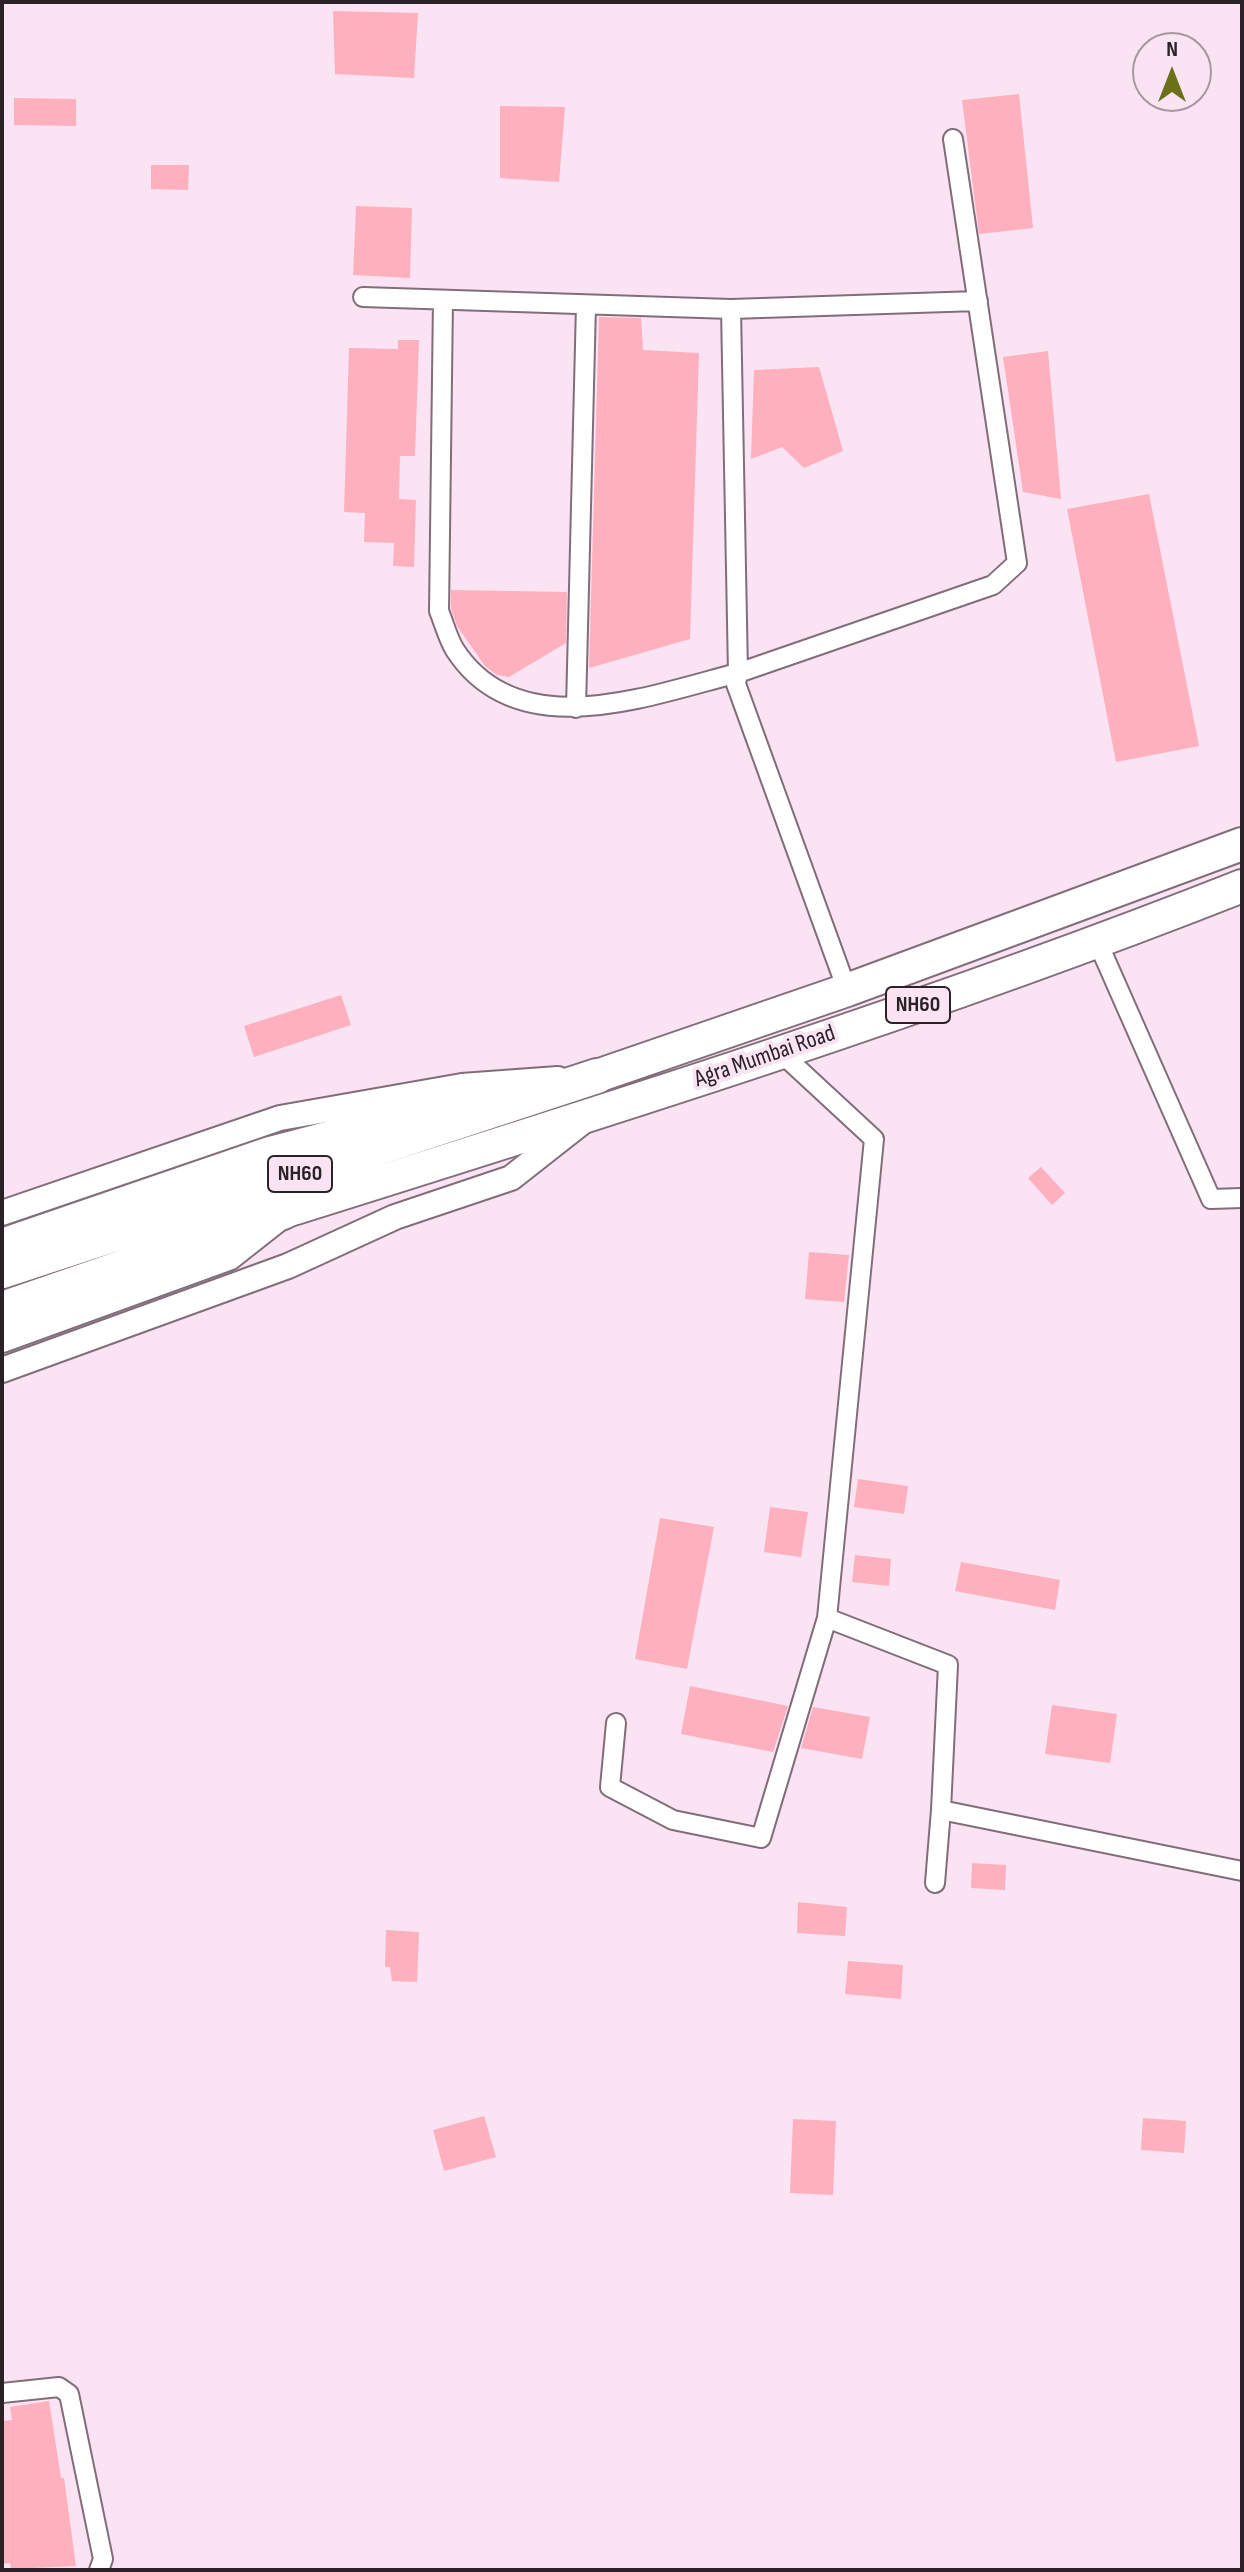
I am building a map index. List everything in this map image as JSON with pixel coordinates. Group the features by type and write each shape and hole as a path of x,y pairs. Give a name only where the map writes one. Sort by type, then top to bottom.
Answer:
{"highway":[{"name":"Agra Mumbai Road","path":"597,1076 847,990 1242,844"},
{"name":"Agra Mumbai Road","path":"283,1212 590,1116 780,1052 1098,943 1242,886"},
{"name":"NH60","path":"2,1271 597,1076"},
{"name":"NH60","path":"2,1309 283,1212"}],"main road":[{"path":"2,1244 270,1152 438,1108 506,1107"},
{"path":"2,1337 228,1255 283,1212"}],"street":[{"path":"443,300 439,611 455,650 485,682 520,702 576,708 630,700 738,673 993,585 1017,563 953,139"},
{"path":"363,297 731,309 978,301"},
{"path":"576,708 586,305"},
{"path":"731,309 736,684 847,990"},
{"path":"1098,943 1211,1199 1242,1198"},
{"path":"616,1723 610,1787 673,1820 761,1838 827,1618 874,1139 780,1052"},
{"path":"2,1213 280,1118 462,1086 597,1076"},
{"path":"2,1370 288,1266 395,1217 511,1178 590,1116"},
{"path":"827,1618 948,1665 935,1883"},
{"path":"941,1810 1242,1871"},
{"path":"2,2393 59,2387 69,2394 103,2559 99,2570"}],"building":[{"path":"333,11 418,13 414,78 335,74"},
{"path":"1019,94 1033,228 979,234 962,100"},
{"path":"14,98 76,99 76,126 14,125"},
{"path":"500,106 565,107 559,182 500,178"},
{"path":"151,165 189,165 188,190 151,189"},
{"path":"356,206 412,208 410,278 353,275"},
{"path":"599,317 641,318 643,350 699,353 690,639 589,668"},
{"path":"398,340 419,340 415,456 400,456 399,499 416,500 414,567 393,566 394,543 364,542 365,513 344,512 349,348 398,349"},
{"path":"1048,351 1061,499 1023,492 1003,357"},
{"path":"819,367 843,451 804,468 782,447 751,459 754,370"},
{"path":"1149,494 1199,746 1116,762 1067,509"},
{"path":"451,590 567,592 566,643 509,677 497,675 485,666 457,626 451,609"},
{"path":"341,995 351,1025 254,1057 244,1026"},
{"path":"1041,1167 1065,1193 1052,1205 1028,1178"},
{"path":"809,1252 849,1255 844,1302 805,1299"},
{"path":"858,1479 908,1486 904,1514 854,1507"},
{"path":"770,1507 808,1512 801,1557 764,1552"},
{"path":"660,1518 714,1527 687,1669 635,1659"},
{"path":"855,1555 891,1559 889,1586 852,1582"},
{"path":"961,1562 1060,1580 1055,1610 955,1591"},
{"path":"690,1686 788,1706 773,1752 681,1734"},
{"path":"1052,1705 1117,1714 1110,1763 1045,1754"},
{"path":"813,1707 870,1717 862,1759 801,1748"},
{"path":"972,1863 1006,1865 1005,1890 971,1888"},
{"path":"798,1902 847,1907 845,1936 797,1933"},
{"path":"386,1930 419,1932 417,1982 392,1981 390,1967 385,1967"},
{"path":"848,1961 903,1965 901,1999 845,1994"},
{"path":"484,2116 496,2157 444,2171 433,2130"},
{"path":"1143,2118 1186,2121 1184,2153 1141,2150"},
{"path":"793,2119 836,2121 833,2195 790,2193"},
{"path":"49,2401 76,2566 11,2569 10,2563 2,2564 2,2421 12,2420 10,2407"}]}
